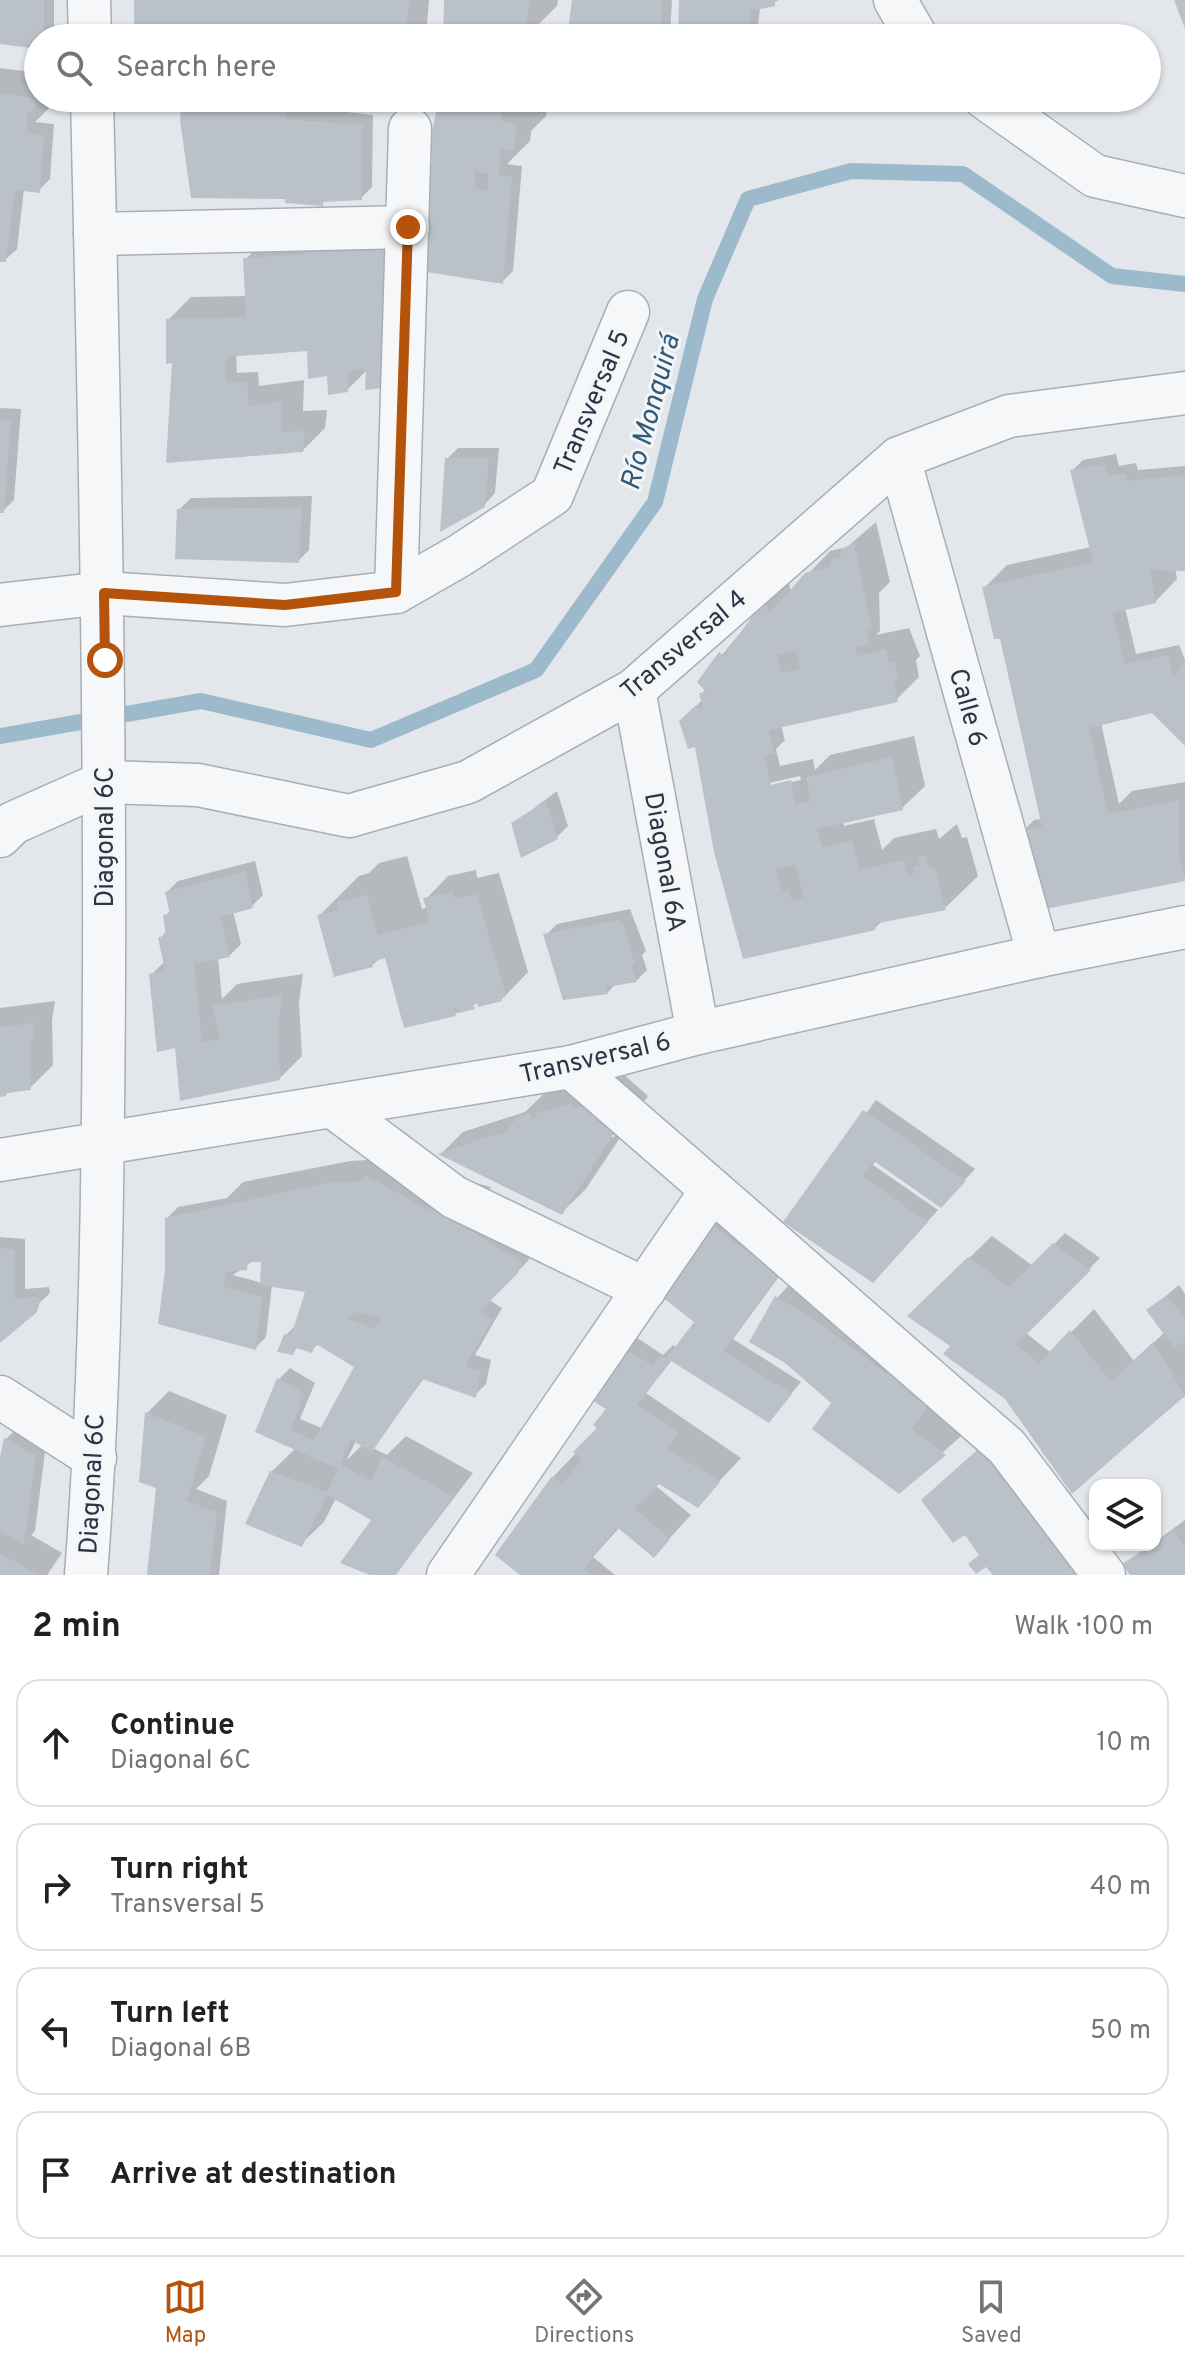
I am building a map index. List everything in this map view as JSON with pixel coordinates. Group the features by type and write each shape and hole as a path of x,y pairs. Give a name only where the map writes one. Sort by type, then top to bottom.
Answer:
{"street":[{"path":"89,0 90,24"},
{"path":"895,0 909,24"},
{"name":"Diagonal 6C","path":"86,1575 95,1458 103,1143 105,782 104,593 92,112"},
{"path":"1005,112 1095,176 1185,196"},
{"path":"396,592 410,129"},
{"path":"95,234 408,227"},
{"name":"Transversal 5","path":"0,605 104,593 285,605 396,592 459,556 552,495 628,312"},
{"name":"Transversal 4","path":"105,782 198,785 349,816 468,782 634,690 899,458 1009,416 1185,393"},
{"name":"Calle 6","path":"899,458 1039,956"},
{"name":"Diagonal 6A","path":"634,690 698,1033"},
{"path":"0,836 13,823 105,782"},
{"name":"Transversal 6","path":"0,1160 571,1067 698,1033 1039,956 1185,927"},
{"path":"571,1067 1007,1447 1104,1575"},
{"path":"332,1106 454,1197 645,1289"},
{"path":"448,1575 712,1190"},
{"path":"0,1397 95,1458"}],"building":[{"path":"0,0 44,0 44,24 24,24 24,47 0,44"},
{"path":"134,0 409,0 407,24 134,24"},
{"path":"444,0 529,0 527,24 443,24"},
{"path":"572,0 662,0 661,24 569,24"},
{"path":"679,0 775,0 775,6 751,11 750,24 678,24"},
{"path":"1174,0 1185,0 1185,29"},
{"path":"0,93 24,97 24,112 32,112 27,114 27,133 44,135 40,193 15,190 6,262 0,262"},
{"path":"180,112 286,112 286,119 362,125 362,200 323,202 323,206 285,203 285,199 191,198"},
{"path":"436,112 502,112 501,121 517,124 514,151 501,149 499,175 512,177 503,284 420,271 428,164 432,164 431,137","holes":["475,171 488,174 488,191 475,189"]},
{"path":"334,246 334,252 351,250 351,246 395,247 392,387 365,390 366,369 349,371 348,392 328,395 327,376 308,379 307,351 226,357 226,383 247,382 249,406 282,401 282,432 305,431 303,452 166,463 172,363 166,364 166,319 246,317 243,258 304,254"},
{"path":"0,419 11,420 4,513 0,513"},
{"path":"445,458 489,458 485,507 440,532"},
{"path":"1105,464 1108,476 1126,473 1127,481 1185,475 1185,571 1150,570 1156,603 1113,613 1125,664 1168,655 1174,679 1185,661 1185,746 1152,713 1089,728 1108,814 1179,800 1179,853 1185,881 1040,910 1021,831 1042,827 1000,639 994,639 982,587 1093,562 1070,470"},
{"path":"302,507 299,563 175,559 177,509"},
{"path":"854,543 872,629 867,630 870,644 855,647 857,656 886,649 889,663 894,661 899,680 893,681 898,702 769,730 774,753 764,755 771,785 791,780 795,804 811,801 806,777 892,757 903,810 817,829 822,847 852,841 860,870 904,860 908,875 915,873 913,867 920,865 918,857 925,855 930,869 935,869 946,910 874,924 876,930 743,959 714,852 695,747 688,749 679,721 695,706 703,709 699,693 707,693 697,682 719,652 724,656 765,598 769,614 805,573 831,566 831,560 840,557 843,548","holes":["796,650 800,669 782,673 777,654","795,865 804,897 792,900 788,890 783,892 776,869"]},
{"path":"546,801 558,839 521,858 511,823"},
{"path":"245,871 253,908 221,917 230,957 194,964 202,1042 220,1039 212,1006 282,995 278,1027 280,1080 180,1101 175,1048 157,1052 149,974 165,970 158,938 166,935 163,915 170,914 165,892"},
{"path":"453,892 455,899 477,894 506,996 501,998 502,1001 478,1007 477,1003 473,1004 475,1009 459,1013 458,1008 454,1009 456,1016 404,1028 385,958 372,962 373,967 334,977 317,915 339,910 337,902 367,895 378,935 430,922 423,898"},
{"path":"618,920 623,923 637,982 606,987 608,994 563,1000 543,934"},
{"path":"34,1023 33,1041 30,1041 31,1090 6,1093 6,1096 0,1097 0,1027"},
{"path":"571,1103 576,1108 589,1105 617,1129 562,1215 438,1154 499,1133 504,1135 516,1118 529,1113 534,1120 537,1113"},
{"path":"863,1110 966,1181 941,1208 874,1161 863,1177 928,1222 873,1283 783,1222"},
{"path":"365,1175 423,1207 461,1219 458,1223 523,1263 517,1274 479,1312 493,1319 465,1366 481,1371 476,1398 422,1379 372,1452 351,1440 340,1464 371,1481 382,1457 453,1496 396,1575 370,1575 340,1563 371,1520 327,1495 302,1547 245,1524 270,1471 327,1492 338,1469 255,1432 277,1378 305,1394 290,1430 314,1440 354,1367 316,1344 312,1353 296,1348 293,1355 277,1352 284,1334 291,1336 305,1292 260,1285 261,1262 248,1262 247,1270 226,1272 224,1287 262,1297 256,1350 158,1324 165,1271 165,1218 326,1183 361,1181","holes":["355,1312 382,1318 374,1329 348,1319"]},
{"path":"712,1225 779,1275 723,1351 792,1394 769,1423 671,1361 637,1405 679,1432 667,1448 720,1482 698,1508 659,1484 635,1509 670,1539 654,1558 617,1527 584,1569 591,1575 520,1575 495,1555 552,1476 562,1484 582,1459 573,1452 597,1428 593,1425 606,1409 585,1396 623,1347 652,1365 660,1355 666,1359 694,1322 661,1296"},
{"path":"1053,1243 1091,1270 1016,1345 1039,1363 1070,1330 1111,1382 1153,1342 1185,1395 1072,1494 1005,1399 943,1354 950,1346 907,1316 968,1257 1009,1287"},
{"path":"0,1248 15,1250 15,1299 38,1297 40,1301 37,1312 0,1343"},
{"path":"1167,1295 1185,1319 1185,1341 1174,1348 1146,1310"},
{"path":"775,1296 812,1318 931,1402 911,1429 946,1455 899,1494 812,1429 831,1403 785,1363 749,1342"},
{"path":"145,1412 206,1437 187,1501 217,1512 210,1575 147,1575 156,1488 139,1482"},
{"path":"4,1438 36,1455 24,1545 0,1531 0,1457"},
{"path":"985,1443 1083,1575 993,1575 986,1567 976,1574 968,1564 979,1555 965,1535 953,1543 921,1500"},
{"path":"1174,1530 1185,1547 1185,1575 1130,1575 1122,1564 1142,1551 1161,1551 1161,1538"},
{"path":"0,1553 39,1575 0,1575"}],"waterway":[{"name":"Río Monquirá","path":"0,736 201,701 371,740 536,670 655,502 705,299 748,199 851,171 963,174 1112,276 1185,284"}],"route":[{"path":"105,660 104,593 285,605 396,592 408,227"}]}
